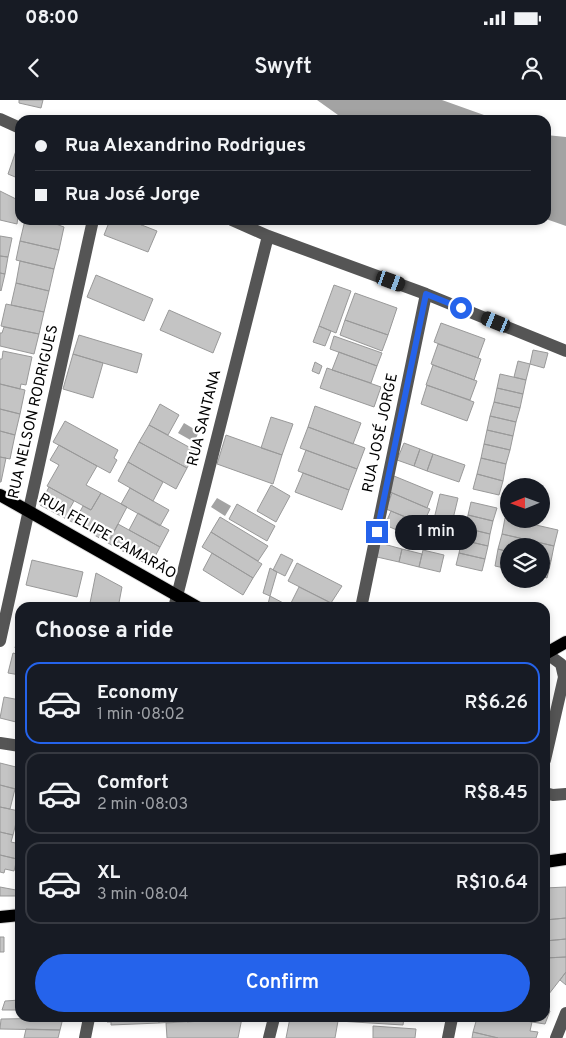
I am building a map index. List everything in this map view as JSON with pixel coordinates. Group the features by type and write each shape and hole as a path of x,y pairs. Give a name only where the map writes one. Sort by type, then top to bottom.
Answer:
{"main road":[{"name":"RUA FELIPE CAMARÃO","path":"0,495 175,601"},
{"path":"550,651 566,642"},
{"path":"550,861 566,859"},
{"path":"0,917 15,916"}],"street":[{"path":"0,119 15,126"},
{"name":"RUA NELSON RODRIGUES","path":"0,641 92,225"},
{"path":"243,225 268,236 426,294 566,350"},
{"name":"RUA SANTANA","path":"175,601 268,236"},
{"name":"RUA JOSÉ JORGE","path":"362,602 426,294"},
{"path":"550,657 560,664 564,677 550,738"},
{"path":"0,743 15,745"},
{"path":"550,794 566,794"},
{"path":"556,1038 566,1013"},
{"path":"85,1038 88,1022"},
{"path":"269,1038 273,1022"},
{"path":"448,1038 451,1022"}],"shaded area":[{"path":"317,100 442,100 484,115 338,115"},
{"path":"551,136 566,137 566,226 551,221"},
{"path":"184,423 199,432 194,442 178,433"},
{"path":"217,498 231,506 225,516 211,507"}],"building":[{"path":"19,100 43,100 41,108 19,103"},
{"path":"15,154 15,177 8,174"},
{"path":"0,191 15,198 15,224 0,220"},
{"path":"24,225 59,225 64,227 59,250 20,241"},
{"path":"108,225 142,225 157,231 148,252 104,235"},
{"path":"0,236 12,238 8,257 0,256"},
{"path":"20,241 59,250 54,269 16,260"},
{"path":"0,256 8,257 5,274 0,273"},
{"path":"20,261 54,269 49,291 16,283"},
{"path":"0,273 5,274 1,291 0,290"},
{"path":"96,275 153,299 144,321 87,297"},
{"path":"16,283 49,291 44,312 11,305"},
{"path":"334,285 351,291 336,333 319,326"},
{"path":"355,293 397,308 388,335 345,320"},
{"path":"6,304 44,312 39,334 1,326"},
{"path":"169,310 221,333 213,353 160,330"},
{"path":"345,320 388,335 382,351 340,335"},
{"path":"441,323 485,339 478,358 434,342"},
{"path":"319,326 331,331 325,346 313,342"},
{"path":"4,327 39,334 34,354 0,346 0,333 2,333"},
{"path":"79,335 142,354 137,373 73,354"},
{"path":"334,336 382,353 377,366 330,349"},
{"path":"438,344 481,359 474,380 431,364"},
{"path":"533,350 548,353 544,368 530,364"},
{"path":"3,351 32,357 26,385 21,384 20,389 0,384 0,359 2,359"},
{"path":"339,352 377,366 371,383 332,370"},
{"path":"73,354 103,363 93,398 63,389"},
{"path":"518,361 530,364 526,380 514,377"},
{"path":"315,362 322,366 319,374 312,371"},
{"path":"433,365 477,381 470,400 426,385"},
{"path":"327,368 381,387 374,407 320,388"},
{"path":"500,374 526,380 523,394 497,388"},
{"path":"0,384 25,390 20,414 0,409"},
{"path":"427,385 474,402 467,421 421,404"},
{"path":"497,388 523,394 520,408 494,402"},
{"path":"494,402 520,408 516,422 490,416"},
{"path":"160,404 179,415 168,435 149,425"},
{"path":"315,406 361,423 353,444 308,427"},
{"path":"0,409 20,414 15,435 0,431"},
{"path":"490,416 516,422 513,436 487,430"},
{"path":"271,417 293,424 282,455 261,448"},
{"path":"65,421 118,450 114,458 117,460 110,473 53,442"},
{"path":"149,425 196,451 187,468 139,442"},
{"path":"308,427 365,448 357,469 300,448"},
{"path":"487,430 513,436 510,450 484,444"},
{"path":"0,431 15,435 10,459 0,457"},
{"path":"226,435 282,455 273,484 217,464"},
{"path":"139,442 187,468 176,489 128,462"},
{"path":"404,443 420,449 414,466 397,460"},
{"path":"484,444 510,450 506,464 481,458"},
{"path":"59,445 97,466 86,485 101,493 91,510 47,486 59,465 50,460"},
{"path":"420,449 433,454 427,471 414,466"},
{"path":"306,450 357,469 349,490 298,471"},
{"path":"433,454 465,465 459,482 427,471"},
{"path":"0,457 6,458 1,482 0,482"},
{"path":"481,458 506,464 504,478 500,478 500,480 477,474"},
{"path":"128,462 163,482 153,501 118,481"},
{"path":"303,473 349,490 342,510 295,492"},
{"path":"477,474 500,480 499,495 473,489"},
{"path":"394,476 433,492 427,508 388,491"},
{"path":"271,485 290,496 276,522 257,511"},
{"path":"49,487 74,501 70,508 79,513 74,523 40,505"},
{"path":"130,488 169,510 160,526 121,504"},
{"path":"101,493 127,507 108,543 74,523 83,506 91,510"},
{"path":"392,493 430,509 423,524 386,509"},
{"path":"440,494 458,498 447,544 429,540"},
{"path":"471,502 497,508 493,521 468,515"},
{"path":"237,504 275,526 267,541 229,519"},
{"path":"391,511 424,525 418,539 385,525"},
{"path":"138,513 169,530 160,547 129,530"},
{"path":"468,515 493,521 490,534 465,528"},
{"path":"220,517 268,546 258,561 211,532"},
{"path":"118,524 160,547 150,566 108,543"},
{"path":"465,528 490,534 488,546 462,540"},
{"path":"503,528 549,528 558,530 554,546 550,545 550,538 519,538 502,534"},
{"path":"211,532 262,564 253,578 202,547"},
{"path":"502,534 519,538 501,538"},
{"path":"462,540 488,546 485,559 459,553"},
{"path":"380,543 402,549 399,562 377,557"},
{"path":"550,545 554,546 550,561"},
{"path":"402,549 422,554 419,567 399,562"},
{"path":"498,549 500,550 500,567 495,566"},
{"path":"423,550 444,555 440,572 419,567"},
{"path":"212,553 253,578 243,595 203,570"},
{"path":"459,553 485,559 482,571 456,565"},
{"path":"281,554 293,560 285,576 273,570"},
{"path":"32,560 83,572 77,597 26,585"},
{"path":"297,563 342,586 332,602 329,602 288,581"},
{"path":"270,568 277,572 270,596 263,593"},
{"path":"96,573 122,587 119,602 90,602"},
{"path":"299,587 329,602 292,602"},
{"path":"270,596 281,602 268,602"},
{"path":"13,653 15,654 15,674 8,673"},
{"path":"4,697 15,699 15,722 0,718"},
{"path":"0,763 15,767 15,789 0,785"},
{"path":"0,785 15,789 10,809 0,807"},
{"path":"0,807 15,810 13,835 0,832"},
{"path":"0,832 13,835 11,842 15,843 15,859 0,855"},
{"path":"0,855 15,859 14,871 5,869 4,873 0,872"},
{"path":"0,887 15,890 15,896 0,896"},
{"path":"566,887 566,918 550,920 550,888"},
{"path":"566,918 566,939 550,941 550,920"},
{"path":"0,937 4,937 4,952 0,952"},
{"path":"566,939 566,957 550,958 550,941"},
{"path":"566,957 566,972 550,993 550,958"},
{"path":"566,972 566,985 560,980"},
{"path":"15,1000 15,1010 2,1010 5,1001"},
{"path":"1,1019 15,1019 15,1022 62,1022 60,1030 0,1029"},
{"path":"111,1022 159,1022 159,1023 111,1025"},
{"path":"241,1022 238,1038 167,1038 166,1023"},
{"path":"289,1022 338,1022 335,1038 286,1038"},
{"path":"355,1022 403,1022 403,1025"},
{"path":"476,1022 532,1022 530,1031 538,1032 536,1038 498,1038 473,1032"},
{"path":"373,1026 416,1029 415,1038 373,1038"},
{"path":"26,1029 60,1030 58,1038 24,1038"},
{"path":"473,1032 498,1038 472,1038"}],"route":[{"path":"377,532 426,294 461,308"}]}
